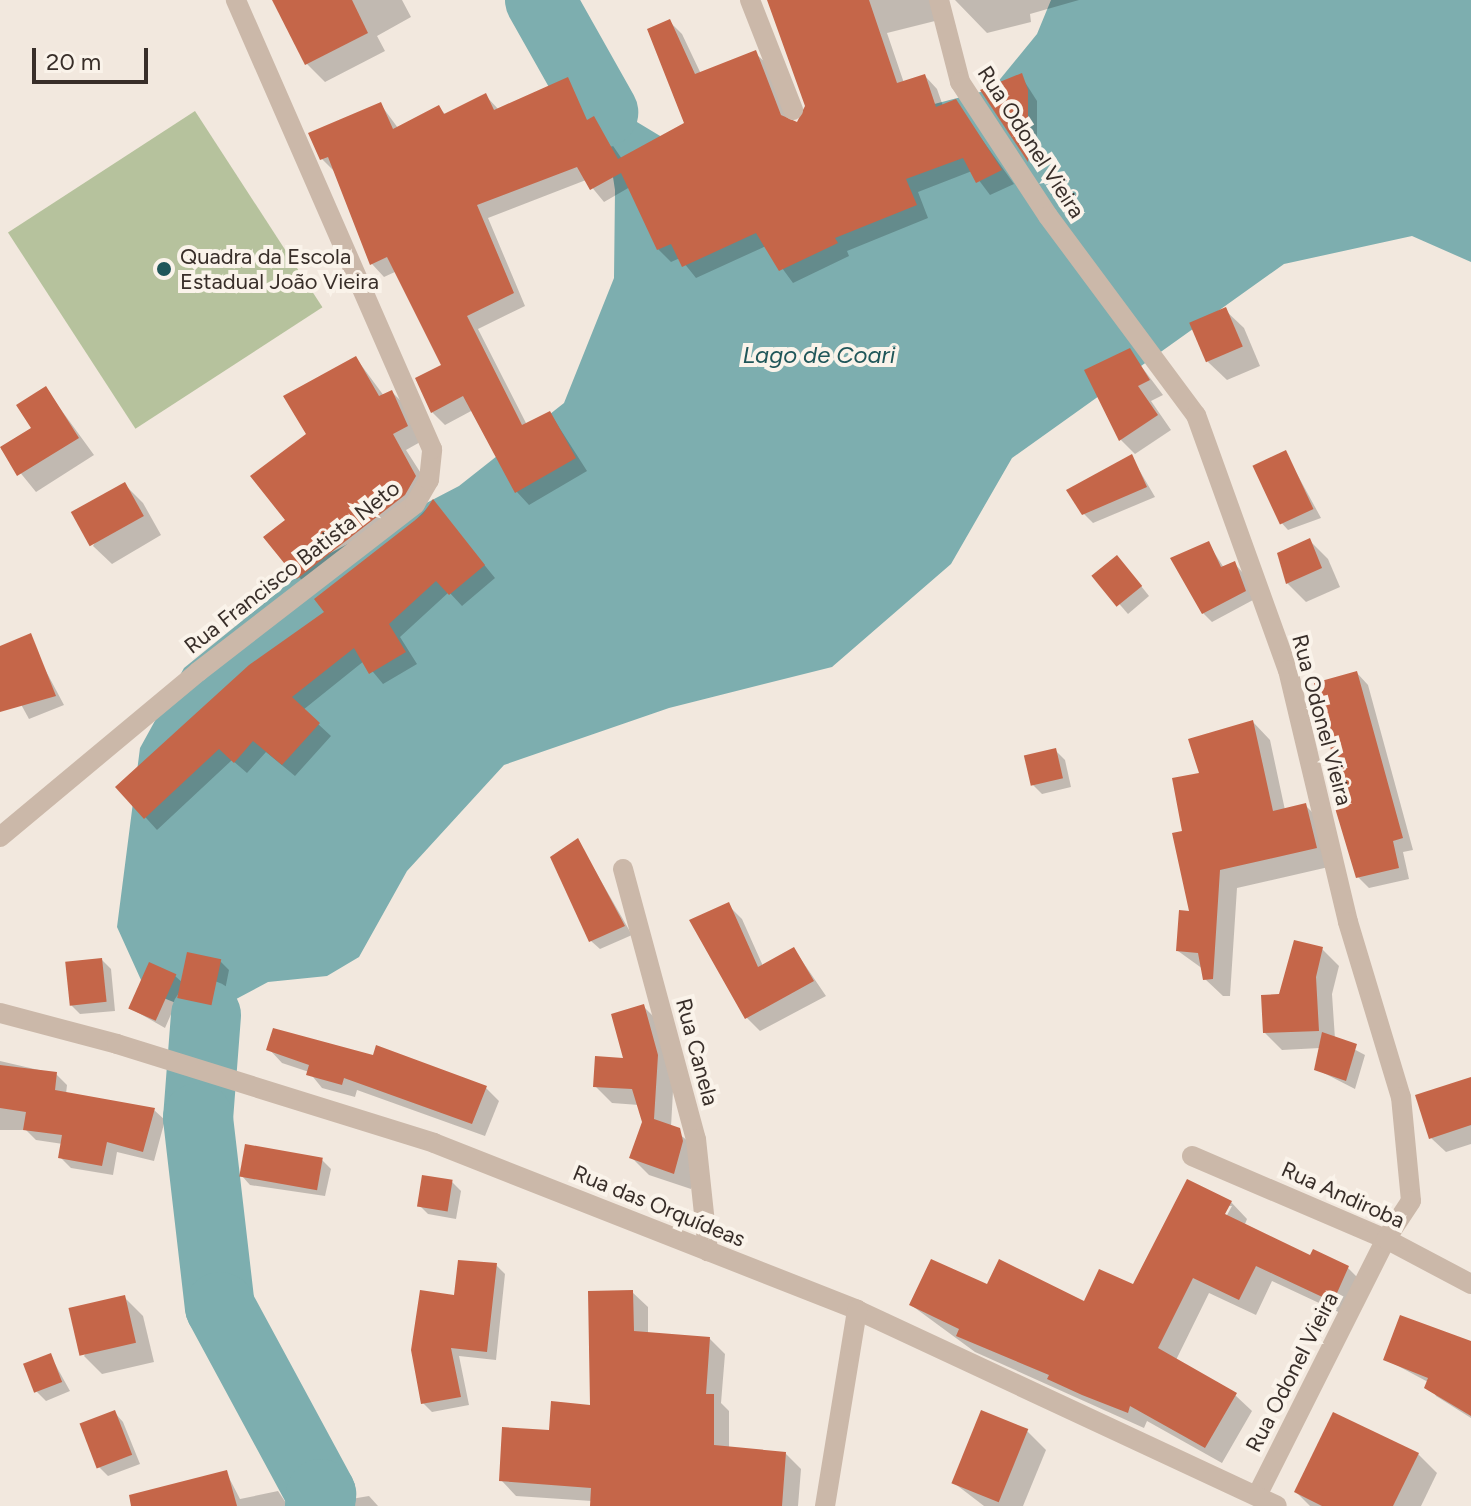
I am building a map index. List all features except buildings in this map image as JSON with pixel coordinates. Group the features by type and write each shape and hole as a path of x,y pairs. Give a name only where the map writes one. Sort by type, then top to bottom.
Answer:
{"street":[{"name":"Rua Francisco Batista Neto","path":"0,837 198,672 415,504 429,480 432,449 236,0"},
{"path":"750,0 793,110"},
{"name":"Rua Odonel Vieira","path":"939,0 960,82 1048,216 1196,415 1288,670 1348,922 1401,1097 1411,1201 1386,1239 1257,1495"},
{"name":"Rua Canela","path":"623,869 696,1139 708,1251"},
{"name":"Rua das Orquídeas","path":"0,1013 117,1044 434,1143 857,1310 1277,1506"},
{"name":"Rua Andiroba","path":"1192,1156 1386,1239 1471,1284"},
{"path":"825,1506 857,1310"}],"green space":[{"name":"Quadra da Escola Estadual João Vieira","path":"195,111 322,307 135,429 8,232"}],"water":[{"name":"Lago de Coari","path":"1051,0 1471,0 1471,262 1412,236 1284,264 1012,458 951,564 832,667 669,708 504,765 407,871 359,957 327,976 268,982 206,1015 146,991 117,927 140,748 184,668 317,560 459,486 564,403 614,278 615,190 603,112 627,116 690,154 815,135 992,89 1037,34"}],"waterway":[{"path":"540,0 603,112"},
{"path":"206,1015 198,1118 220,1307 321,1494 320,1506"}],"place":[{"name":"Quadra da Escola Estadual João Vieira","path":"164,269"}]}
